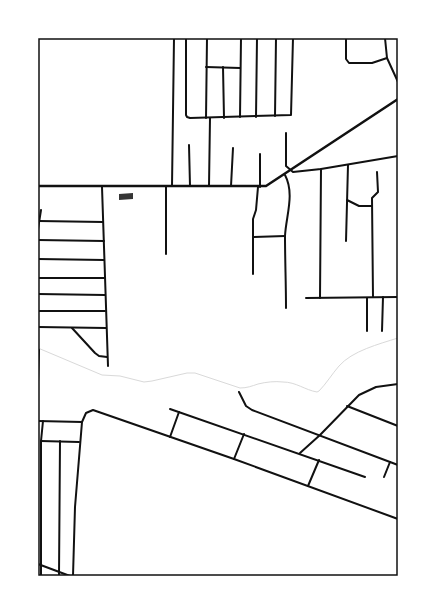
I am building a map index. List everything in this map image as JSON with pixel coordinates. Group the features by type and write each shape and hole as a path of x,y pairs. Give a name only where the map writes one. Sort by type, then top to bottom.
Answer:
{"main road":[{"path":"38,186 259,187 269,185 398,99"}],"street":[{"path":"172,186 174,38"},
{"path":"186,38 186,115 188,118 288,116 292,114 293,38"},
{"path":"206,118 207,38"},
{"path":"240,117 241,38"},
{"path":"256,117 257,38"},
{"path":"275,116 276,38"},
{"path":"346,38 346,59 349,63 372,64 387,58"},
{"path":"385,38 387,58 398,82"},
{"path":"206,67 240,68"},
{"path":"223,67 224,118"},
{"path":"209,186 210,118"},
{"path":"286,133 286,164 290,171 298,172 321,169 398,156"},
{"path":"189,145 190,186"},
{"path":"231,186 233,148"},
{"path":"253,274 253,219 256,210 259,187 260,154"},
{"path":"346,241 348,164"},
{"path":"320,298 321,169"},
{"path":"373,297 372,198 378,192 377,172"},
{"path":"285,175 288,183 290,198 285,236 286,308"},
{"path":"166,186 166,254"},
{"path":"102,187 108,366"},
{"path":"347,200 359,206 372,206"},
{"path":"38,229 40,210"},
{"path":"39,221 103,222"},
{"path":"253,237 285,236"},
{"path":"38,240 104,241"},
{"path":"38,259 104,260"},
{"path":"38,278 104,278"},
{"path":"38,294 105,295"},
{"path":"367,297 367,331"},
{"path":"382,331 383,297"},
{"path":"306,298 398,297"},
{"path":"38,311 105,312"},
{"path":"38,327 106,328"},
{"path":"72,328 95,353 99,356 107,357"},
{"path":"38,382 39,350"},
{"path":"300,453 320,435 355,398 368,390 398,384"},
{"path":"239,392 246,406 250,408 398,465"},
{"path":"347,406 398,426"},
{"path":"170,408 365,477"},
{"path":"73,576 79,442 82,422 86,414 93,410 234,459 398,519"},
{"path":"170,437 179,412"},
{"path":"38,421 82,422"},
{"path":"41,576 40,441 42,421"},
{"path":"234,459 244,434"},
{"path":"40,441 79,442"},
{"path":"59,576 60,441"},
{"path":"308,486 319,460"},
{"path":"384,477 390,462"},
{"path":"40,564 70,576"}],"building":[{"path":"133,193 133,199 119,200 119,194"}],"waterway":[{"path":"38,348 102,375 120,376 144,382 187,373 195,373 240,388 264,383 288,382 317,392 322,388 339,366 351,356 358,352 398,338"}]}
